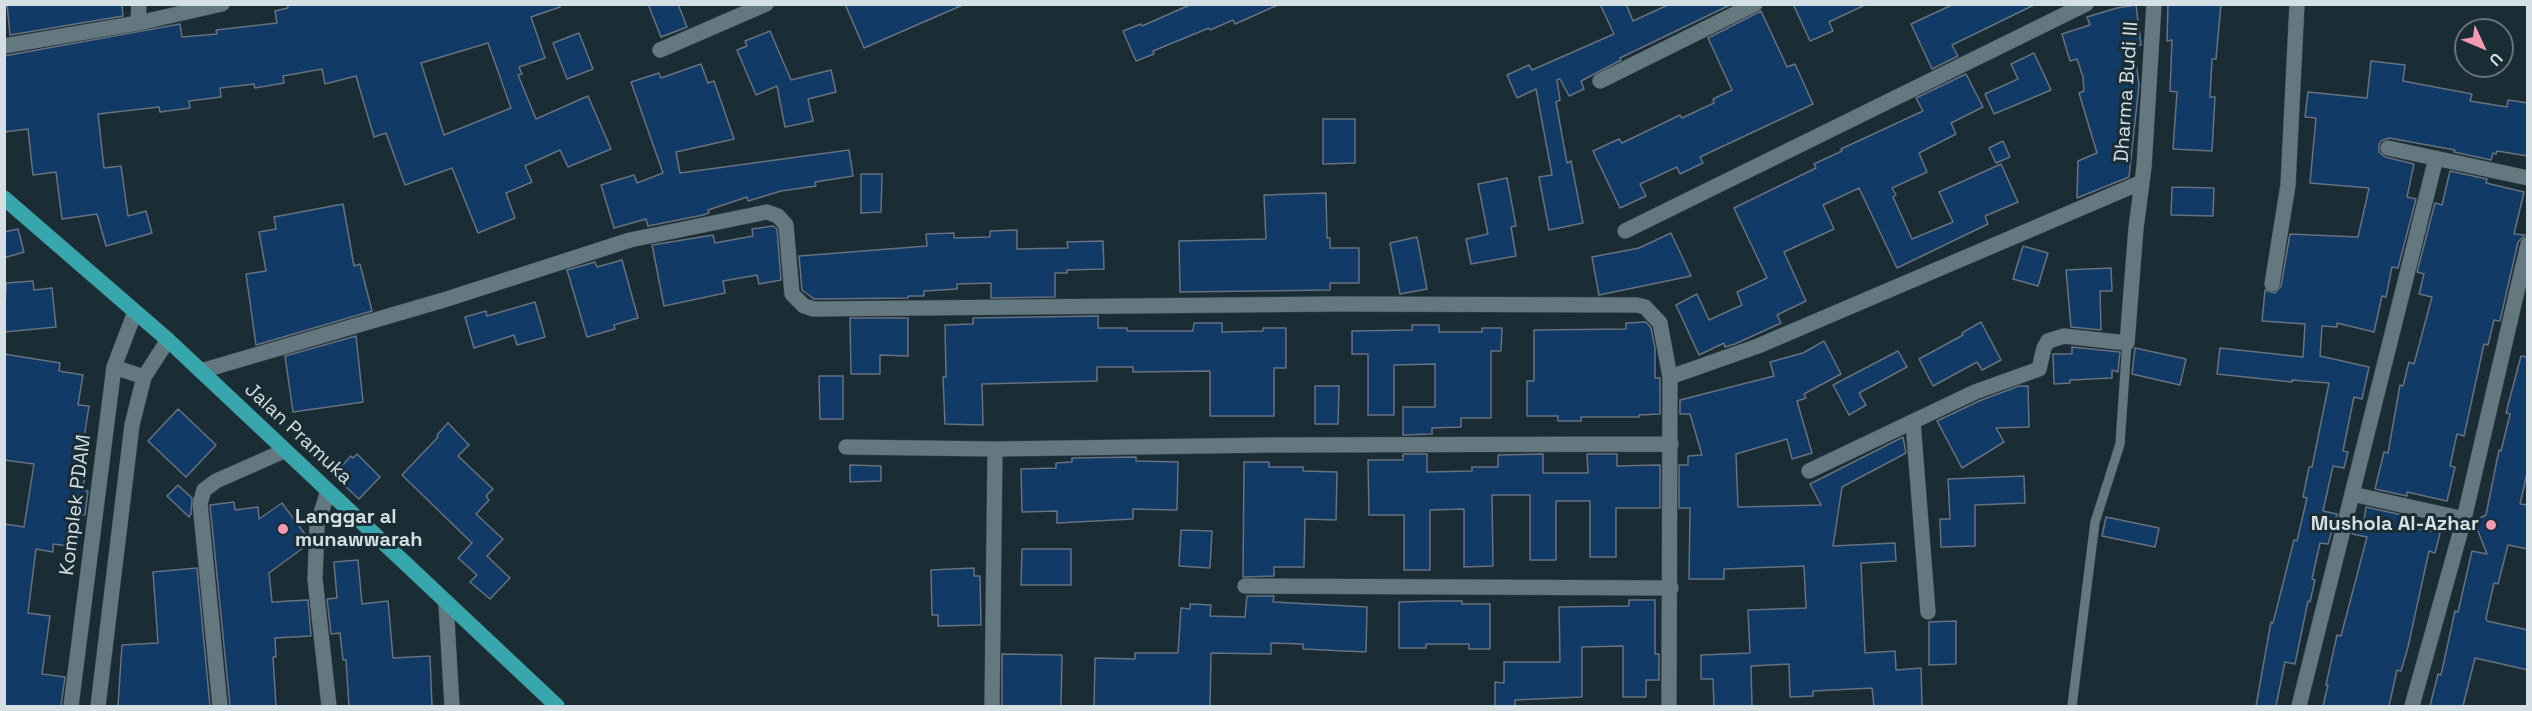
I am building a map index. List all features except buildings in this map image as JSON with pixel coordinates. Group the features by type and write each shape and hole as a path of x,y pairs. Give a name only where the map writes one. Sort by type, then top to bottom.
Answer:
{"main road":[{"name":"Jalan Pramuka","path":"4,198 168,340 557,706"}],"street":[{"path":"138,23 139,4"},
{"path":"4,46 138,23 222,4"},
{"path":"660,50 766,4"},
{"path":"1600,81 1755,4"},
{"path":"1625,231 2086,4"},
{"name":"Dharma Budi III","path":"2127,343 2142,182 2154,4"},
{"path":"2272,284 2288,185 2297,4"},
{"path":"2388,147 2528,178"},
{"path":"2299,706 2436,158"},
{"path":"1670,377 1758,346 2142,182"},
{"path":"201,371 447,299 630,240 767,212 778,216 786,225 792,294 804,306 814,309 1337,304 1637,305 1645,307 1660,323 1670,377 1669,706"},
{"path":"2412,706 2464,519 2528,244"},
{"name":"Komplek PDAM","path":"71,706 114,367 135,312"},
{"path":"1809,471 1975,392 2039,369 2048,341 2064,336 2127,343"},
{"path":"98,706 132,425 144,377 168,340"},
{"path":"114,367 144,377"},
{"path":"1913,422 1928,612"},
{"path":"846,447 995,449 1671,444"},
{"path":"992,706 995,449"},
{"path":"220,706 201,515 202,497 204,490 216,481 284,451"},
{"path":"328,491 317,526 315,579 329,706"},
{"path":"2352,494 2464,519"},
{"path":"1245,586 1671,588"},
{"path":"446,604 452,706"}],"lane":[{"path":"2072,706 2095,522 2120,444 2127,343"}],"place":[{"name":"Mushola Al-Azhar","path":"2491,525"},
{"name":"Langgar al munawwarah","path":"283,529"}]}
